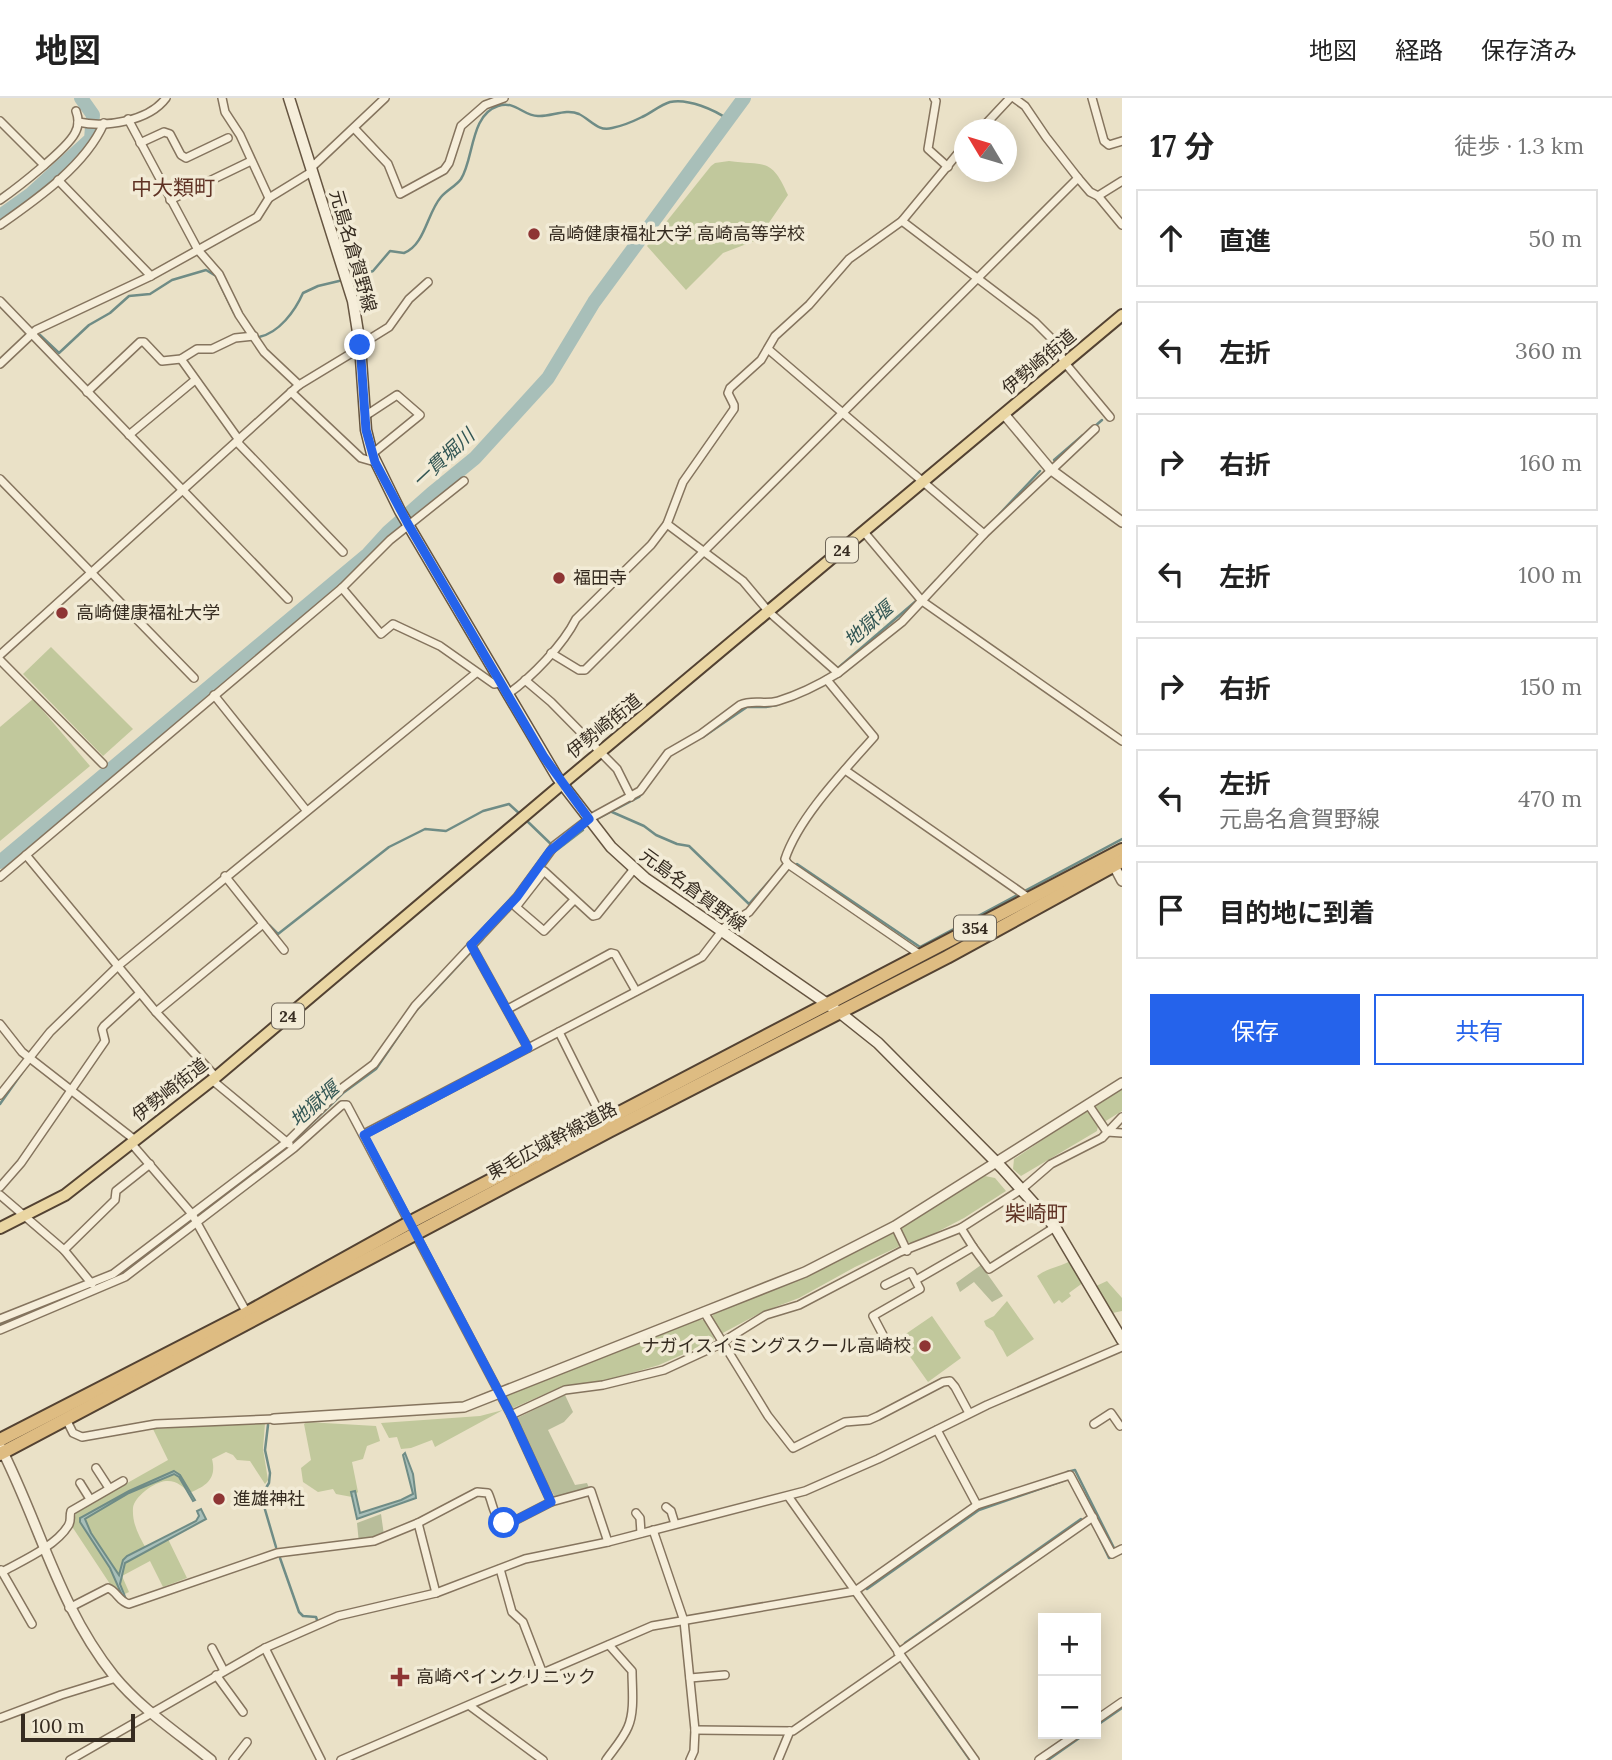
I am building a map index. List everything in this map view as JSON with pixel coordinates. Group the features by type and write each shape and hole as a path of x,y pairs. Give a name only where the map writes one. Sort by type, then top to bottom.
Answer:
{"highway":[{"name":"東毛広域幹線道路","path":"1,1448 66,1419 605,1123 1122,850"},
{"name":"東毛広域幹線道路","path":"1,1448 247,1312 947,957 1118,864"}],"main road":[{"name":"元島名倉賀野線","path":"289,98 353,301 360,346 365,416 373,458 408,525 562,783 611,847 634,869 839,1012 878,1043 997,1163 1055,1227 1122,1340"},
{"name":"伊勢崎街道","path":"0,1228 65,1195 214,1078 1122,315"}],"street":[{"path":"81,123 101,123 150,113 160,107 166,98"},
{"path":"222,98 225,112 240,135 269,198"},
{"path":"0,364 32,333 151,276 257,218 269,198 313,169 385,98"},
{"path":"354,128 388,164 400,194 444,170 449,163 461,126 485,105 504,98"},
{"path":"934,98 936,101 928,149 948,167"},
{"path":"991,119 1012,98 1025,106 1078,178 1090,192 1098,196 1122,225"},
{"path":"1092,98 1104,141 1109,145 1122,141"},
{"path":"76,111 81,123"},
{"path":"128,119 198,250 219,274 239,315 264,352 299,385"},
{"path":"0,121 44,165"},
{"path":"0,200 44,165 74,136 81,123"},
{"path":"0,225 31,203 92,148 101,123"},
{"path":"140,143 164,132 170,134 181,155 186,158 228,138"},
{"path":"508,694 551,653 569,633 576,619 650,545 667,524 683,482 734,409 728,393 730,387 761,360 775,335 809,305 849,259 902,221 954,159"},
{"path":"170,200 251,161"},
{"path":"551,653 579,670 585,670 1078,178"},
{"path":"58,180 151,276"},
{"path":"1098,196 1122,181"},
{"path":"902,221 1035,322 1051,338 1065,363 1110,417"},
{"path":"103,764 0,657 299,385 389,327 409,299 428,282"},
{"path":"0,301 288,599"},
{"path":"87,392 140,342 144,342 159,360 181,359 197,349 212,349 235,338 254,336"},
{"path":"768,349 984,534"},
{"path":"181,359 238,441 343,552"},
{"path":"129,435 195,380"},
{"path":"291,392 361,458 373,458 420,415 397,395 365,416"},
{"path":"1004,414 1050,469 1122,522"},
{"path":"574,900 544,931 516,907 555,845 589,819 640,791 668,753 701,734 740,705 747,702 778,701 827,680 902,622 984,534 1095,429"},
{"path":"0,479 194,678"},
{"path":"0,877 342,588 390,540 464,481"},
{"path":"667,524 743,581 769,612 838,673"},
{"path":"864,532 922,601 1122,740"},
{"path":"342,588 381,634 393,624 440,646 494,684 501,683"},
{"path":"0,1095 61,1020 118,966 476,673"},
{"path":"525,680 622,774 631,797"},
{"path":"827,680 874,737 795,835 785,859 788,864 923,956"},
{"path":"214,695 306,810"},
{"path":"845,770 1030,899"},
{"path":"26,855 214,1078 294,1149"},
{"path":"364,1135 636,991 697,962 722,931 748,912 788,864"},
{"path":"1118,864 1122,881"},
{"path":"0,1319 119,1270 287,1142 342,1088 374,1064 415,1006 535,877 544,871 593,916 597,915 634,869"},
{"path":"225,876 284,950"},
{"path":"156,1012 263,924"},
{"path":"471,945 528,1048"},
{"path":"508,1009 611,953 615,954 636,991"},
{"path":"0,1187 21,1163 105,1041 102,1030 104,1026 140,993"},
{"path":"0,1024 22,1052 71,1089 133,1142 192,1214 247,1312"},
{"path":"559,1032 605,1123"},
{"path":"66,1419 73,1433 82,1437 156,1424 464,1407 806,1272 895,1226 1122,1083"},
{"path":"1088,1104 1107,1132"},
{"path":"0,1330 125,1277 294,1149 342,1105 347,1105 511,1415 551,1502"},
{"path":"511,1415 565,1390 603,1385 664,1370 716,1346 766,1315 799,1304 907,1251 961,1228 1022,1189 1051,1164 1096,1141 1122,1117"},
{"path":"1107,1132 1122,1133"},
{"path":"64,1250 115,1200 116,1191 150,1164"},
{"path":"0,1195 64,1250 96,1290"},
{"path":"895,1226 907,1251"},
{"path":"961,1228 989,1269 1055,1227"},
{"path":"916,1280 973,1247"},
{"path":"883,1335 873,1316 920,1289 911,1272 885,1285"},
{"path":"704,1312 768,1416 793,1448 845,1422 869,1420 943,1382 950,1381 969,1413"},
{"path":"71,1760 265,1648 338,1616 436,1593 525,1559 608,1542 805,1491 969,1413 1122,1347"},
{"path":"1094,1424 1111,1413 1120,1426"},
{"path":"937,1430 977,1505"},
{"path":"1,1448 69,1608 96,1652 116,1678 153,1713 211,1760"},
{"path":"96,1468 109,1489"},
{"path":"341,1760 652,1626 855,1591 977,1505 1070,1475 1112,1554 1122,1549"},
{"path":"32,1624 1,1571 37,1555 68,1527 71,1511 123,1481"},
{"path":"80,1483 90,1499"},
{"path":"69,1608 108,1588 112,1589 121,1602 129,1604 277,1553 373,1541 418,1523 481,1491 488,1493 496,1517 504,1523 510,1523 551,1502 592,1491 608,1542"},
{"path":"788,1496 975,1760"},
{"path":"666,1507 671,1511 675,1524"},
{"path":"636,1513 640,1518 642,1533"},
{"path":"778,1760 790,1731 1093,1517"},
{"path":"418,1523 436,1593"},
{"path":"653,1530 684,1621 695,1730 694,1751 690,1760"},
{"path":"500,1569 512,1612 523,1622 544,1674"},
{"path":"606,1760 628,1728 632,1694 632,1671 609,1645"},
{"path":"212,1648 224,1671"},
{"path":"265,1648 321,1760"},
{"path":"216,1675 243,1712"},
{"path":"690,1678 725,1675"},
{"path":"0,1718 116,1678"},
{"path":"1101,1717 1122,1702"},
{"path":"470,1706 543,1760"},
{"path":"695,1730 790,1731"},
{"path":"1039,1760 1070,1739"},
{"path":"233,1760 247,1742"}],"green space":[{"path":"729,161 759,164 772,169 788,195 757,240 723,253 686,290 647,246 711,166"},
{"path":"51,647 133,729 103,756 23,674"},
{"path":"33,699 90,766 0,841 0,727"},
{"path":"1122,1087 1122,1111 1104,1122 1095,1109 1096,1104"},
{"path":"1084,1112 1088,1112 1098,1126 1097,1131 1021,1176 1013,1169 1014,1159"},
{"path":"985,1176 995,1178 1006,1191 964,1218 914,1244 908,1242 901,1231 903,1224"},
{"path":"890,1232 894,1233 900,1246 799,1298 762,1312 721,1334 711,1317 800,1279"},
{"path":"1072,1260 1084,1282 1069,1293 1071,1296 1062,1303 1059,1300 1054,1304 1037,1276"},
{"path":"981,1265 1003,1296 992,1302 974,1282 960,1292 956,1283"},
{"path":"1107,1281 1122,1298 1122,1311 1108,1314 1094,1287"},
{"path":"1007,1301 1034,1339 1007,1357 993,1331 984,1321 994,1316"},
{"name":"ナガイスイミングスクール高崎校","path":"932,1316 961,1358 928,1382 906,1351 902,1354 894,1342"},
{"path":"697,1319 704,1320 714,1338 713,1341 659,1365 608,1380 563,1386 513,1408 504,1396 507,1393"},
{"path":"565,1395 573,1412 564,1422 548,1430 575,1485 587,1483 589,1488 556,1499 534,1459 517,1418"},
{"path":"503,1410 435,1447 432,1440 401,1449 397,1437 389,1438 381,1423 480,1416"},
{"path":"265,1423 263,1449 268,1480 265,1484 250,1461 237,1460 226,1452 212,1459 211,1477 200,1488 189,1493 182,1486 166,1481 151,1487 137,1499 133,1508 134,1519 147,1550 168,1539 187,1578 163,1587 150,1561 122,1576 129,1592 121,1596 73,1528 76,1512 168,1460 153,1429"},
{"path":"304,1424 376,1426 380,1441 367,1446 363,1459 352,1462 358,1492 352,1497 336,1494 333,1489 318,1492 303,1482 301,1468 311,1460"},
{"path":"381,1514 384,1535 359,1543 357,1523"}],"water":[{"path":"405,1453 413,1474 416,1498 357,1519 351,1492 355,1491 360,1513 413,1494 403,1455"},
{"path":"174,1471 180,1475 195,1500 193,1501 179,1477 174,1474 129,1493 85,1519 91,1533 119,1575 123,1560 127,1556 196,1521 199,1516 197,1511 201,1509 206,1519 125,1563 120,1584 126,1599 124,1600 110,1568 80,1518 129,1491"}],"waterway":[{"path":"0,216 31,194 91,139 93,115 81,98"},
{"name":"一貫堀川","path":"0,862 368,554 388,532 475,458 548,378 594,302 744,98"},
{"path":"354,278 373,271 390,251 404,253 417,243 436,204 461,179 482,118 498,106 509,105 538,116 574,112 607,129 631,122 666,103 677,101 701,106 729,120"},
{"path":"40,335 59,353 89,325 110,313 129,296 150,294 172,280 206,270 216,276 234,313"},
{"path":"259,337 273,331 286,320 303,293 339,281"},
{"name":"地獄堰","path":"1094,427 1102,420"},
{"name":"地獄堰","path":"1054,460 1083,435"},
{"name":"地獄堰","path":"993,521 1040,471"},
{"name":"地獄堰","path":"924,593 936,580"},
{"name":"地獄堰","path":"838,668 916,601"},
{"name":"地獄堰","path":"703,737 747,707 777,705"},
{"name":"地獄堰","path":"595,820 639,797 653,778"},
{"path":"269,925 278,934 389,847 425,829 446,831 483,811 509,804 521,815"},
{"path":"612,812 644,826 656,835 689,846 749,904 780,869"},
{"path":"526,820 554,847"},
{"name":"地獄堰","path":"553,853 583,830"},
{"path":"797,864 920,947 1122,839"},
{"name":"地獄堰","path":"413,1014 483,939"},
{"name":"地獄堰","path":"292,1142 343,1093 376,1069 406,1025"},
{"path":"0,1104 24,1070"},
{"name":"地獄堰","path":"116,1276 264,1164"},
{"name":"地獄堰","path":"0,1324 110,1279"},
{"path":"268,1425 265,1450 270,1473 269,1483 261,1496 276,1547"},
{"path":"1067,1472 1075,1470 1114,1548"},
{"path":"867,1589 979,1510 1068,1479"},
{"path":"905,1643 1081,1519"},
{"path":"1098,1535 1109,1558 1122,1553"},
{"path":"280,1558 299,1612 303,1616 316,1617 317,1620"},
{"path":"903,1665 970,1760"},
{"path":"1101,1723 1122,1708"},
{"path":"1048,1760 1078,1739"}],"place":[{"name":"高崎健康福祉大学 高崎高等学校","path":"534,234"},
{"name":"福田寺","path":"559,578"},
{"name":"高崎健康福祉大学","path":"62,613"},
{"name":"ナガイスイミングスクール高崎校","path":"925,1346"},
{"name":"進雄神社","path":"219,1499"},
{"name":"高崎ペインクリニック","path":"400,1677"}],"district":[{"name":"中大類町","path":"173,188"},
{"name":"柴崎町","path":"1036,1214"}],"route":[{"path":"360,345 366,430 375,462 408,524 544,757 589,819 555,845 517,897 471,945 528,1048 364,1135 511,1415 551,1502 510,1523 504,1523"}]}
